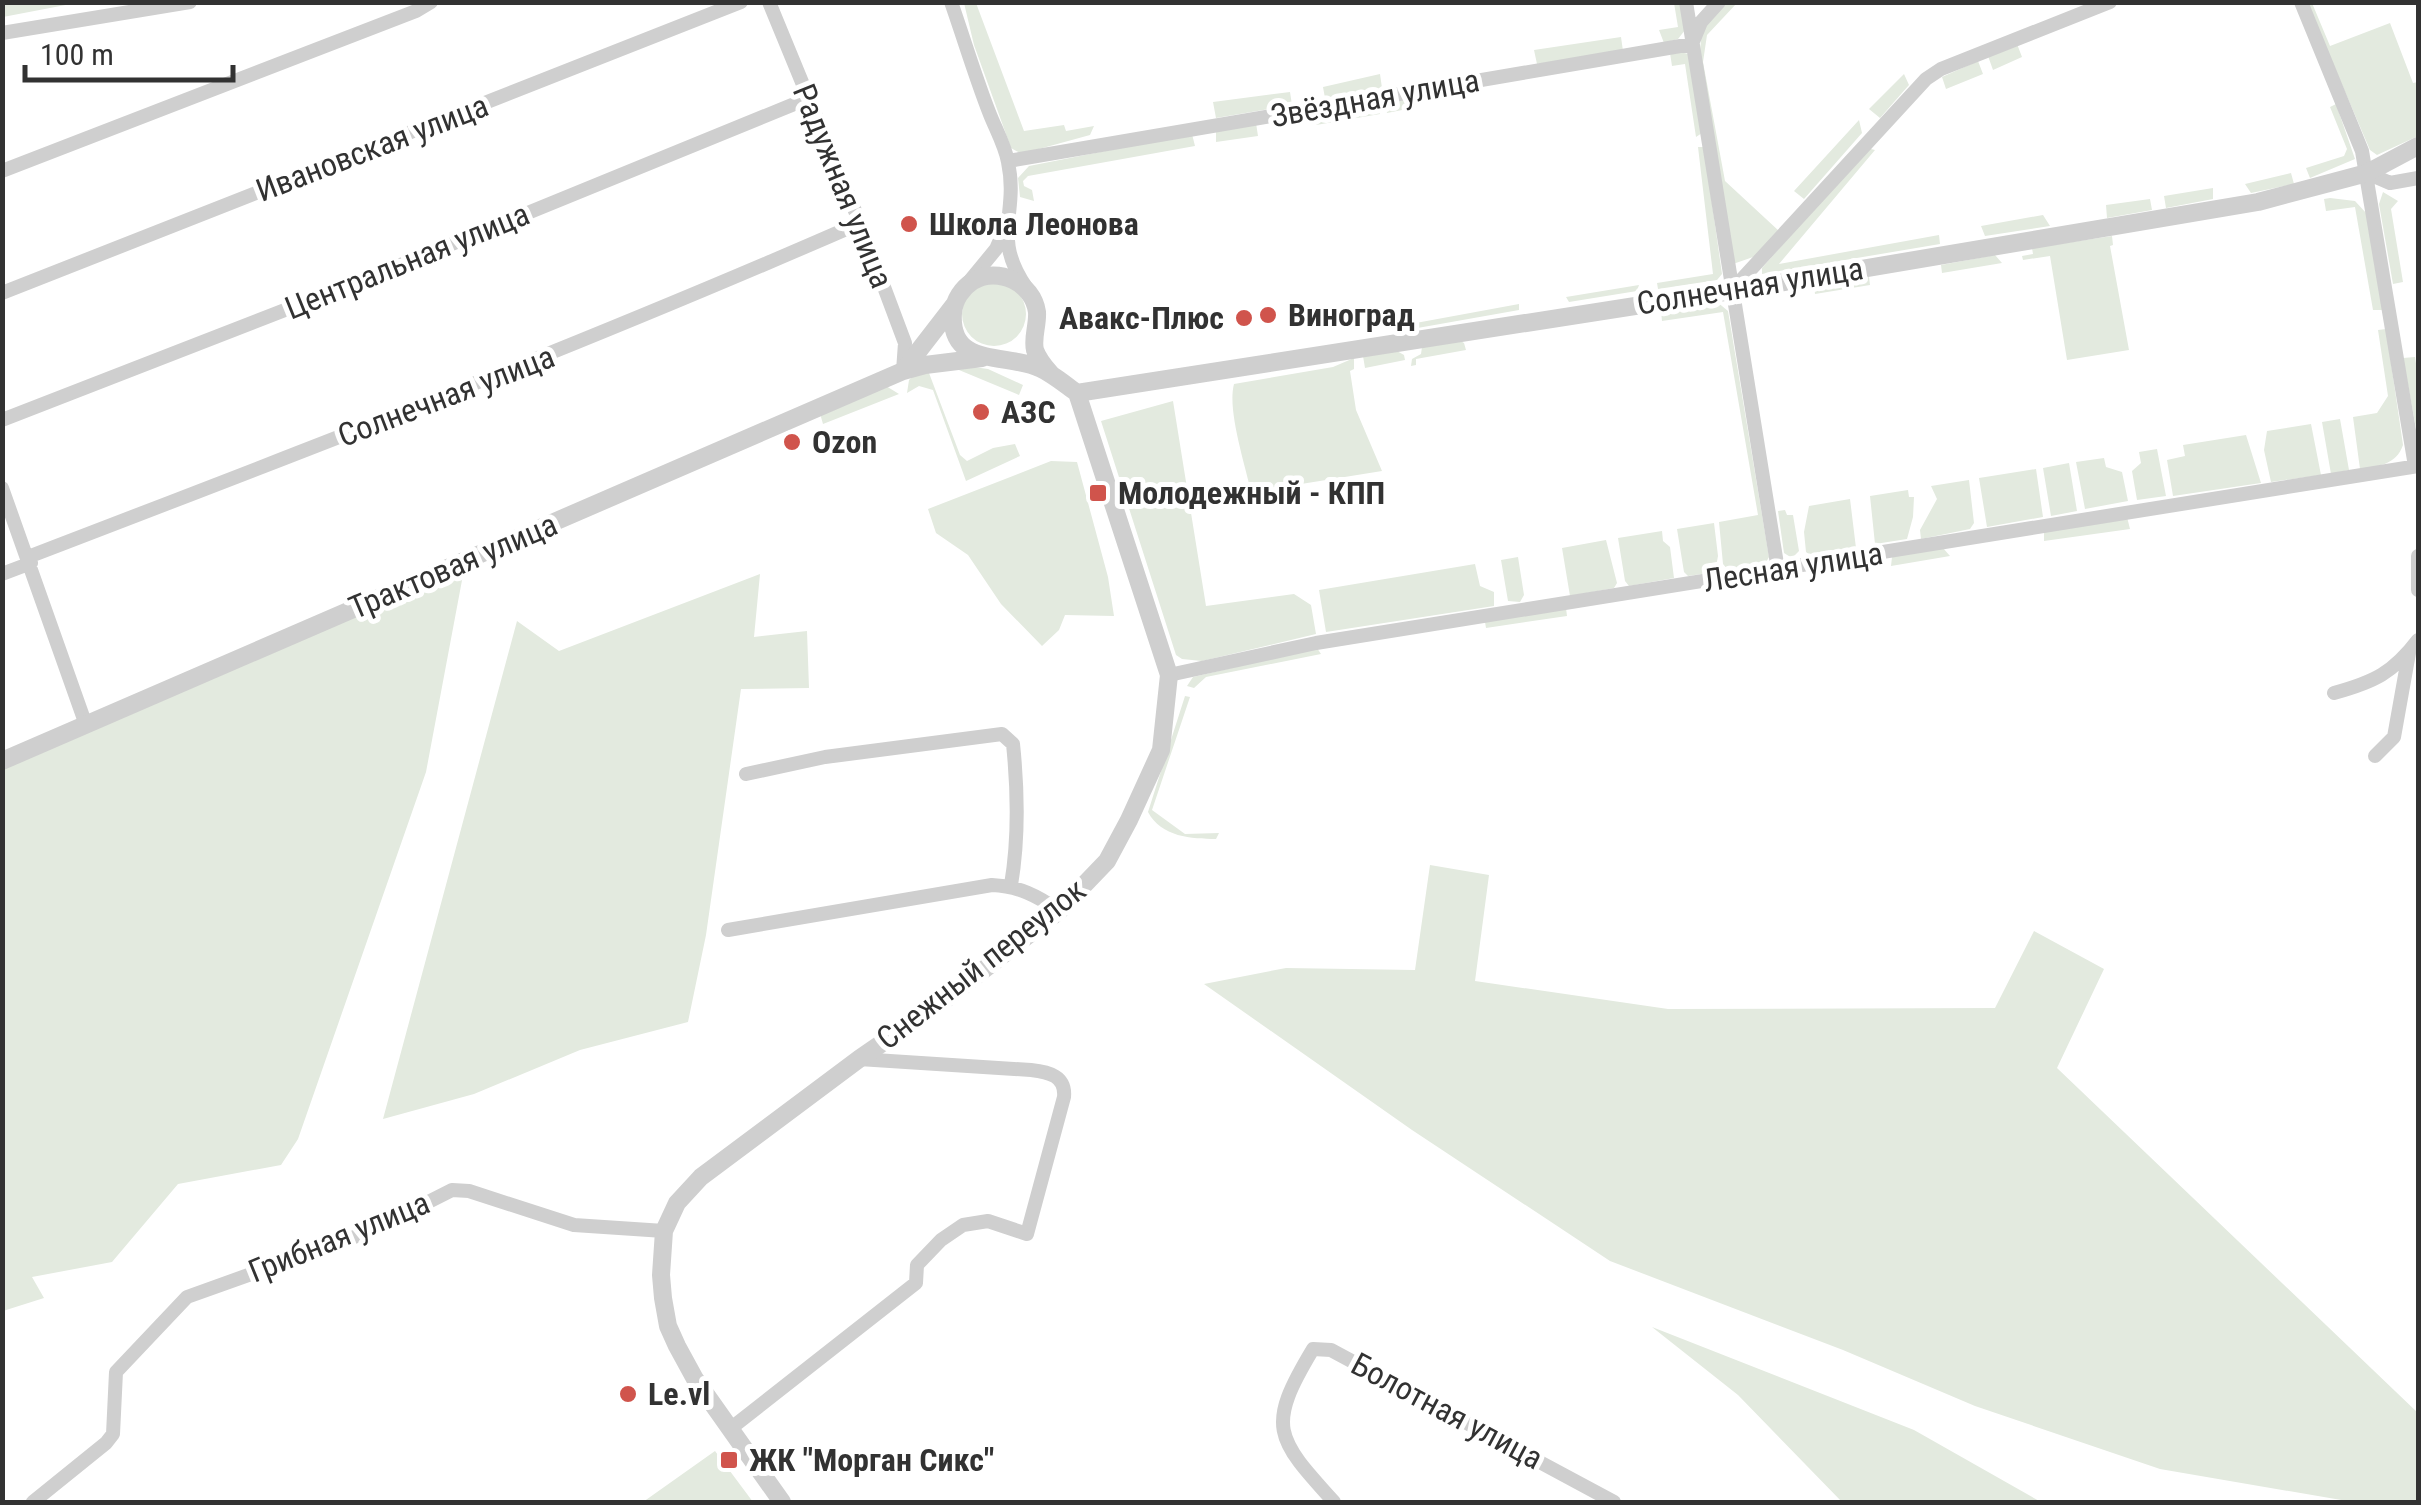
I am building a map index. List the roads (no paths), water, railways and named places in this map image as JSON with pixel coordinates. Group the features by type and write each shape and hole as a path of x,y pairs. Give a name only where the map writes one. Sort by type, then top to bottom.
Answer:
{"street":[{"path":"2,32 190,2"},
{"path":"2,171 431,2"},
{"name":"Ивановская улица","path":"2,293 741,2"},
{"name":"Радужная улица","path":"769,2 905,344 903,371"},
{"path":"951,2 1008,160 1011,197 1006,226 996,250 958,298 952,321 957,337 968,350 990,359 1032,365 1077,393"},
{"path":"1686,2 1778,570"},
{"path":"1692,44 1701,22 1720,2"},
{"path":"1731,291 1926,79 2110,2"},
{"path":"2301,2 2362,151 2417,466"},
{"name":"Звёздная улица","path":"1008,160 1692,44"},
{"name":"Центральная улица","path":"2,420 393,268 808,98"},
{"path":"2367,173 2418,146"},
{"name":"Солнечная улица","path":"1077,393 1731,291 2258,202 2367,173 2390,183 2418,178"},
{"name":"Солнечная улица","path":"2,574 658,311 860,223"},
{"path":"1006,226 1010,265 1037,313 1034,346 1040,362 1052,376"},
{"path":"958,298 975,280 990,275 1007,276 1026,288"},
{"name":"Трактовая улица","path":"903,371 958,298"},
{"path":"990,359 1015,355 1036,330"},
{"name":"Трактовая улица","path":"2,761 903,371 990,359"},
{"name":"Снежный переулок","path":"664,1232 677,1203 701,1177 950,996 1059,911 1107,861 1129,820 1161,750 1169,675 1077,393"},
{"name":"Лесная улица","path":"1169,675 1316,643 2417,466"},
{"path":"2,488 86,725"},
{"path":"2418,556 2418,590"},
{"path":"2334,693 2373,682 2405,659 2418,640"},
{"path":"2374,756 2394,736 2409,652"},
{"path":"746,774 825,756 1002,734 1014,744 1017,780 1018,844 1011,885"},
{"path":"728,930 992,884 1011,885 1042,898 1059,911"},
{"path":"730,1430 916,1283 917,1265 941,1240 963,1225 988,1221 1026,1234 1064,1097 1059,1079 1048,1072 1032,1070 859,1059"},
{"name":"Грибная улица","path":"33,1502 106,1443 112,1434 116,1372 186,1297 371,1231 452,1190 469,1190 574,1225 664,1232"},
{"path":"664,1232 661,1275 668,1326 695,1380 782,1502"},
{"name":"Болотная улица","path":"1334,1502 1296,1460 1283,1431 1288,1390 1313,1349 1332,1350 1614,1502"}],"place":[{"name":"Школа Леонова","path":"909,224"},
{"name":"Виноград","path":"1268,315"},
{"name":"Авакс-Плюс","path":"1244,318"},
{"name":"АЗС","path":"981,412"},
{"name":"Ozon","path":"792,442"},
{"name":"Молодежный - КПП","path":"1098,493"},
{"name":"Le.vl","path":"628,1394"},
{"name":"ЖК \"Морган Сикс\"","path":"729,1460"}]}
